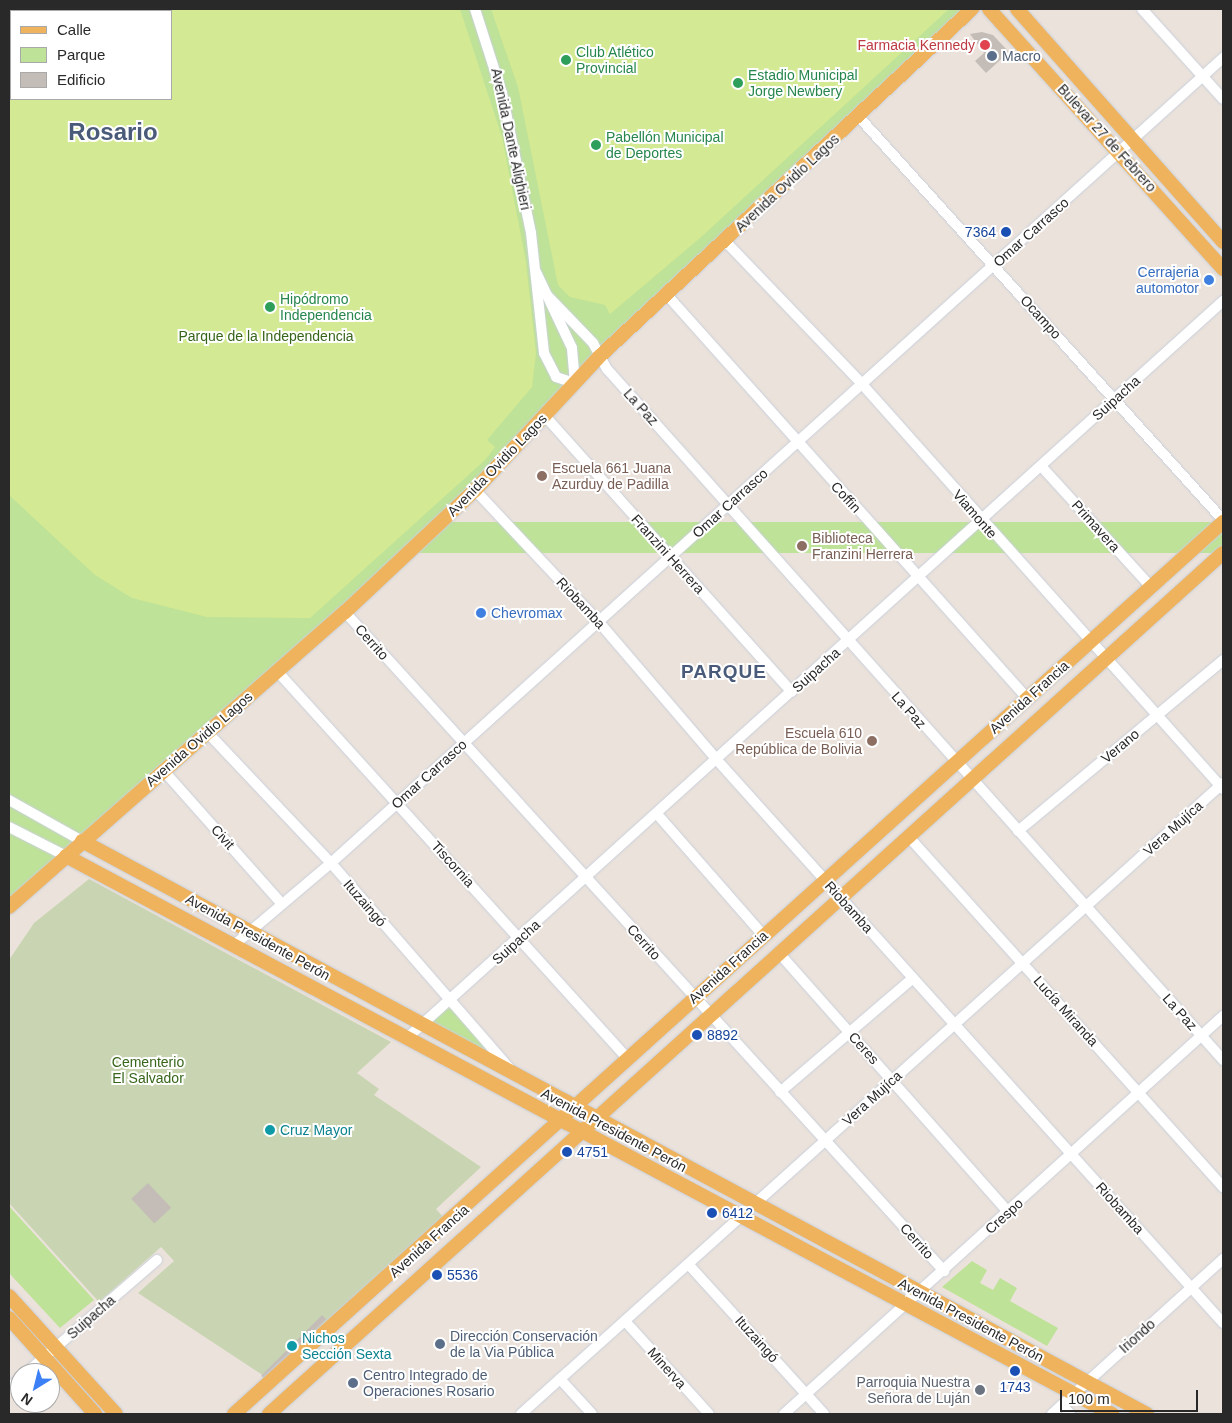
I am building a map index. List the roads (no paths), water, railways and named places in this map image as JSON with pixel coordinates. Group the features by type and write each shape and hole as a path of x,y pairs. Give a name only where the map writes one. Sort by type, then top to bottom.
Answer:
{"main road":[{"name":"Avenida Ovidio Lagos","path":"9,906 345,612 475,490 600,356 972,9"},
{"name":"Bulevar 27 de Febrero","path":"989,9 1119,151 1223,269"},
{"name":"Bulevar 27 de Febrero","path":"1017,9 1223,242"},
{"name":"Avenida Francia","path":"234,1414 365,1299 572,1107 1223,521"},
{"name":"Avenida Francia","path":"269,1414 1223,553"},
{"name":"Avenida Presidente Perón","path":"82,841 519,1079 1147,1414"},
{"name":"Avenida Presidente Perón","path":"66,856 1112,1414"},
{"path":"496,1179 497,1190 510,1196"},
{"path":"9,1296 116,1414"},
{"path":"365,1299 375,1318"},
{"path":"9,1318 95,1414"}],"street":[{"name":"Avenida Dante Alighieri","path":"475,9 502,93 536,272 548,366 556,376 575,383 572,348 542,290 536,272"},
{"path":"1142,9 1223,99"},
{"name":"Omar Carrasco","path":"234,945 331,863 1223,58"},
{"name":"Ocampo","path":"858,116 1223,521"},
{"name":"Viamonte","path":"725,241 862,383 980,521 1156,716 1222,786"},
{"name":"Avenida Dante Alighieri","path":"542,290 593,343 600,356"},
{"name":"Coffin","path":"667,295 796,443 1027,698"},
{"name":"Suipacha","path":"407,1038 520,939 1223,301"},
{"name":"La Paz","path":"600,356 607,369 730,504 848,641 1223,1060"},
{"name":"Franzini Herrera","path":"545,416 792,692"},
{"name":"Primavera","path":"1041,466 1151,587"},
{"name":"Riobamba","path":"475,490 598,621 717,760 1223,1323"},
{"name":"Cerrito","path":"345,612 944,1271"},
{"name":"Verano","path":"1018,831 1223,660"},
{"name":"Tiscornia","path":"277,671 398,802 628,1058"},
{"name":"Ituzaingó","path":"207,732 331,863 519,1079"},
{"name":"Civit","path":"163,770 282,904"},
{"name":"Vera Mujíca","path":"521,1414 1222,786"},
{"path":"9,800 82,841"},
{"path":"657,814 764,935"},
{"path":"9,826 66,856"},
{"name":"Lucía Miranda","path":"908,836 1223,1186"},
{"name":"Ceres","path":"779,953 1008,1212"},
{"path":"780,1092 913,978"},
{"name":"Crespo","path":"784,1414 907,1305 1223,1016"},
{"name":"Iriondo","path":"1052,1414 1223,1259"},
{"name":"Suipacha","path":"37,1363 156,1260"},
{"name":"Ituzaingó","path":"689,1265 824,1414"},
{"name":"Minerva","path":"625,1321 709,1414"},
{"path":"560,1379 592,1414"},
{"path":"1062,1405 1070,1414"}],"place":[{"name":"Farmacia Kennedy","path":"985,45"},
{"name":"Macro","path":"992,56"},
{"name":"Club Atlético Provincial","path":"566,60"},
{"name":"Estadio Municipal Jorge Newbery","path":"738,83"},
{"name":"Pabellón Municipal de Deportes","path":"596,145"},
{"name":"7364","path":"1006,232"},
{"name":"Cerrajeria automotor","path":"1209,280"},
{"name":"Hipódromo Independencia","path":"270,307"},
{"name":"Escuela 661 Juana Azurduy de Padilla","path":"542,476"},
{"name":"Biblioteca Franzini Herrera","path":"802,546"},
{"name":"Chevromax","path":"481,613"},
{"name":"Escuela 610 República de Bolivia","path":"872,741"},
{"name":"8892","path":"697,1035"},
{"name":"Cruz Mayor","path":"270,1130"},
{"name":"4751","path":"567,1152"},
{"name":"6412","path":"712,1213"},
{"name":"5536","path":"437,1275"},
{"name":"Dirección Conservación de la Via Pública","path":"440,1344"},
{"name":"Nichos Sección Sexta","path":"292,1346"},
{"name":"1743","path":"1015,1371"},
{"name":"Centro Integrado de Operaciones Rosario","path":"353,1383"},
{"name":"Parroquia Nuestra Señora de Luján","path":"980,1390"}],"district":[{"name":"Rosario","path":"113,132"},
{"name":"PARQUE","path":"724,672"}],"park label":[{"name":"Parque de la Independencia","path":"266,336"},
{"name":"Cementerio El Salvador","path":"148,1070"}]}
